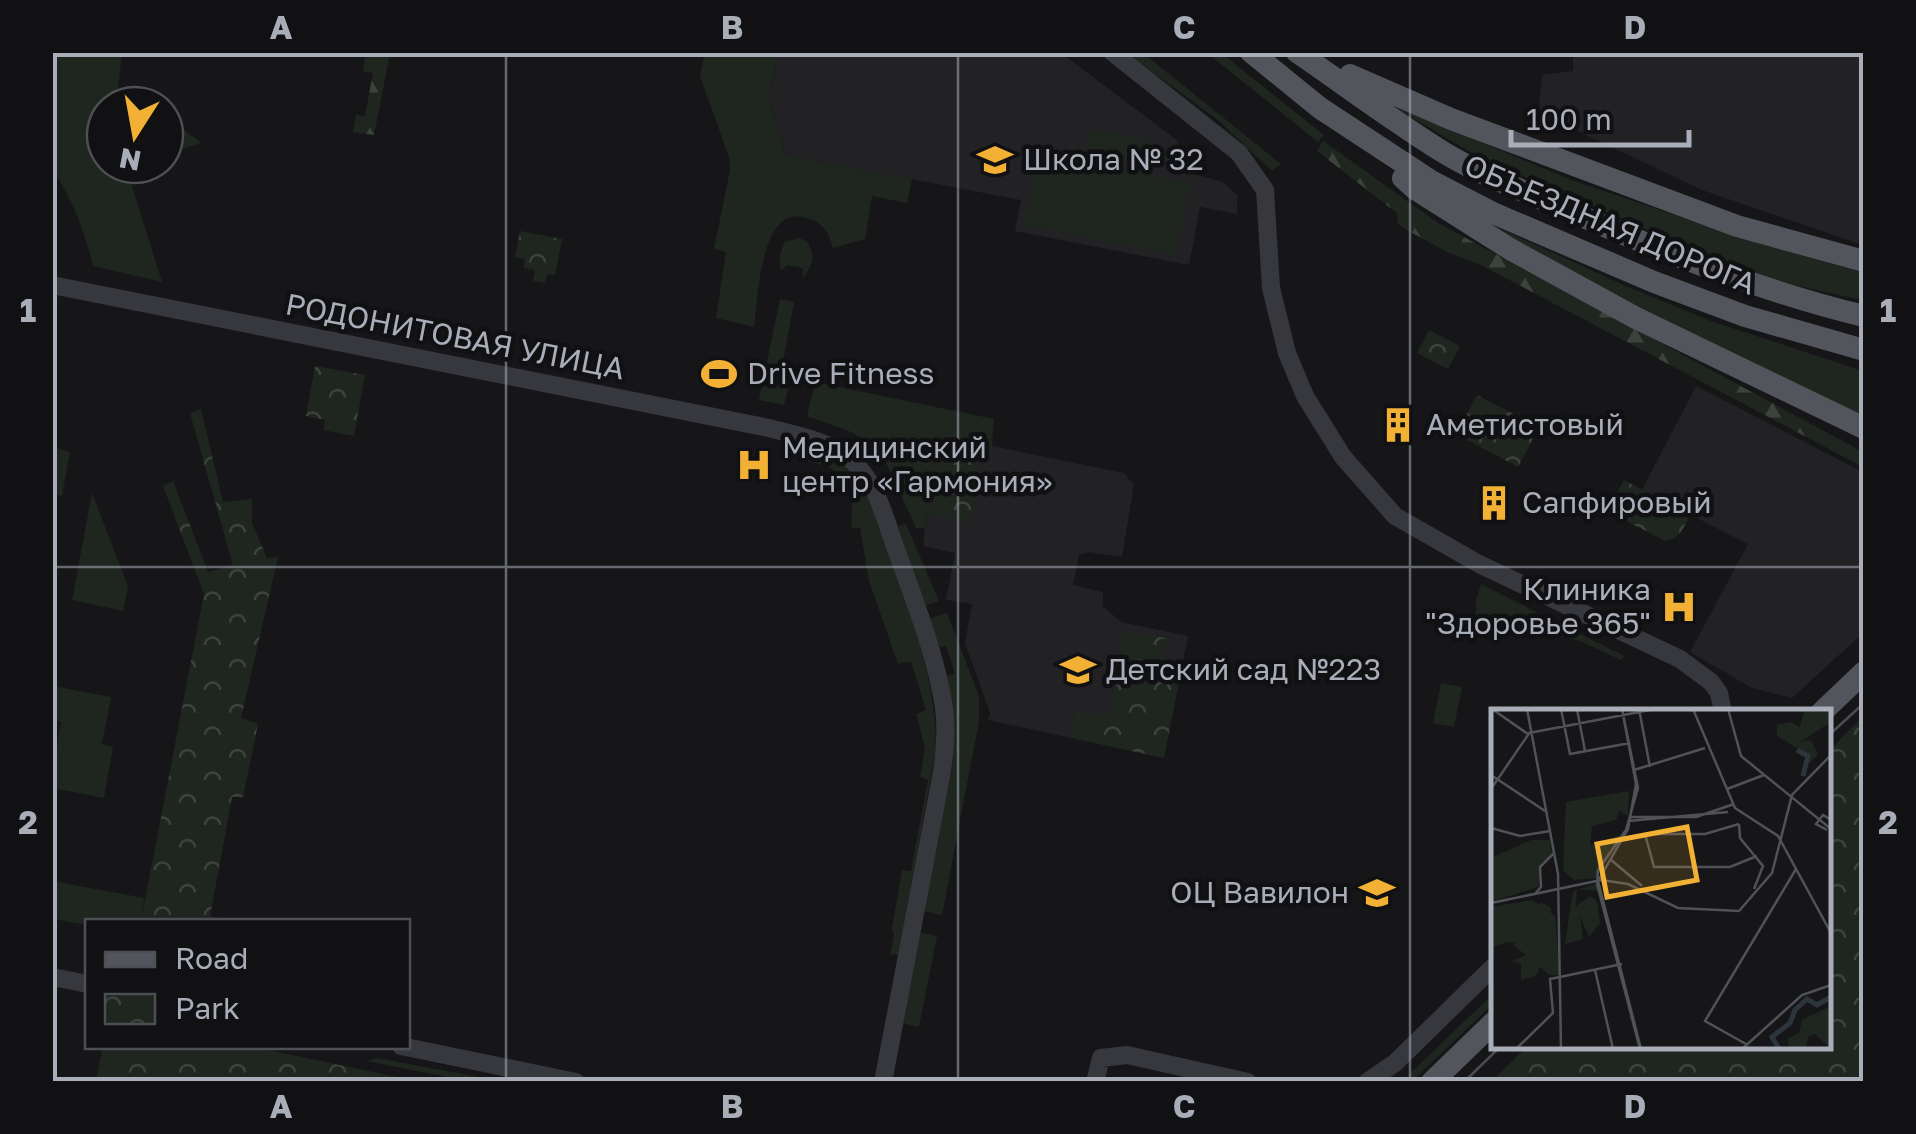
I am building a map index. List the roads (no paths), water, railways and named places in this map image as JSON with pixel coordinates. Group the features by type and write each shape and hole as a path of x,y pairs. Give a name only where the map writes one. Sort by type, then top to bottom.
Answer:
{"main road":[{"name":"ОБЪЕЗДНАЯ ДОРОГА","path":"1250,52 1320,108 1431,181 1510,220 1745,316 1864,350"},
{"name":"ОБЪЕЗДНАЯ ДОРОГА","path":"1299,52 1444,153 1507,184 1760,286 1864,316"},
{"path":"1299,52 1528,149 1738,226 1864,261"},
{"path":"1320,108 1414,189 1510,250 1636,318 1864,428"},
{"path":"1825,709 1864,672"},
{"path":"1432,1082 1491,1025"}],"street":[{"path":"1241,52 1273,72"},
{"path":"1118,56 1240,152 1265,190 1271,288 1287,352 1305,396 1343,457 1395,516 1478,564 1680,659 1710,682 1719,693 1722,709"},
{"name":"РОДОНИТОВАЯ УЛИЦА","path":"52,285 709,415 821,442 844,453 868,479 884,516 920,619 942,697 946,728 941,778 883,1082"},
{"path":"1367,1082 1394,1063 1491,969"},
{"path":"52,977 85,983"},
{"path":"410,1048 576,1082"},
{"path":"1095,1082 1101,1058 1127,1055 1248,1082"}],"tram line":[{"path":"1831,733 1864,703"},
{"path":"1464,1082 1498,1049"}],"place":[{"name":"Школа № 32","path":"995,160"},
{"name":"Drive Fitness","path":"719,374"},
{"name":"Аметистовый","path":"1398,425"},
{"name":"Медицинский центр «Гармония»","path":"754,465"},
{"name":"Сапфировый","path":"1494,503"},
{"name":"Клиника \"Здоровье 365\"","path":"1679,607"},
{"name":"Детский сад №223","path":"1078,670"},
{"name":"ОЦ Вавилон","path":"1377,893"}]}
